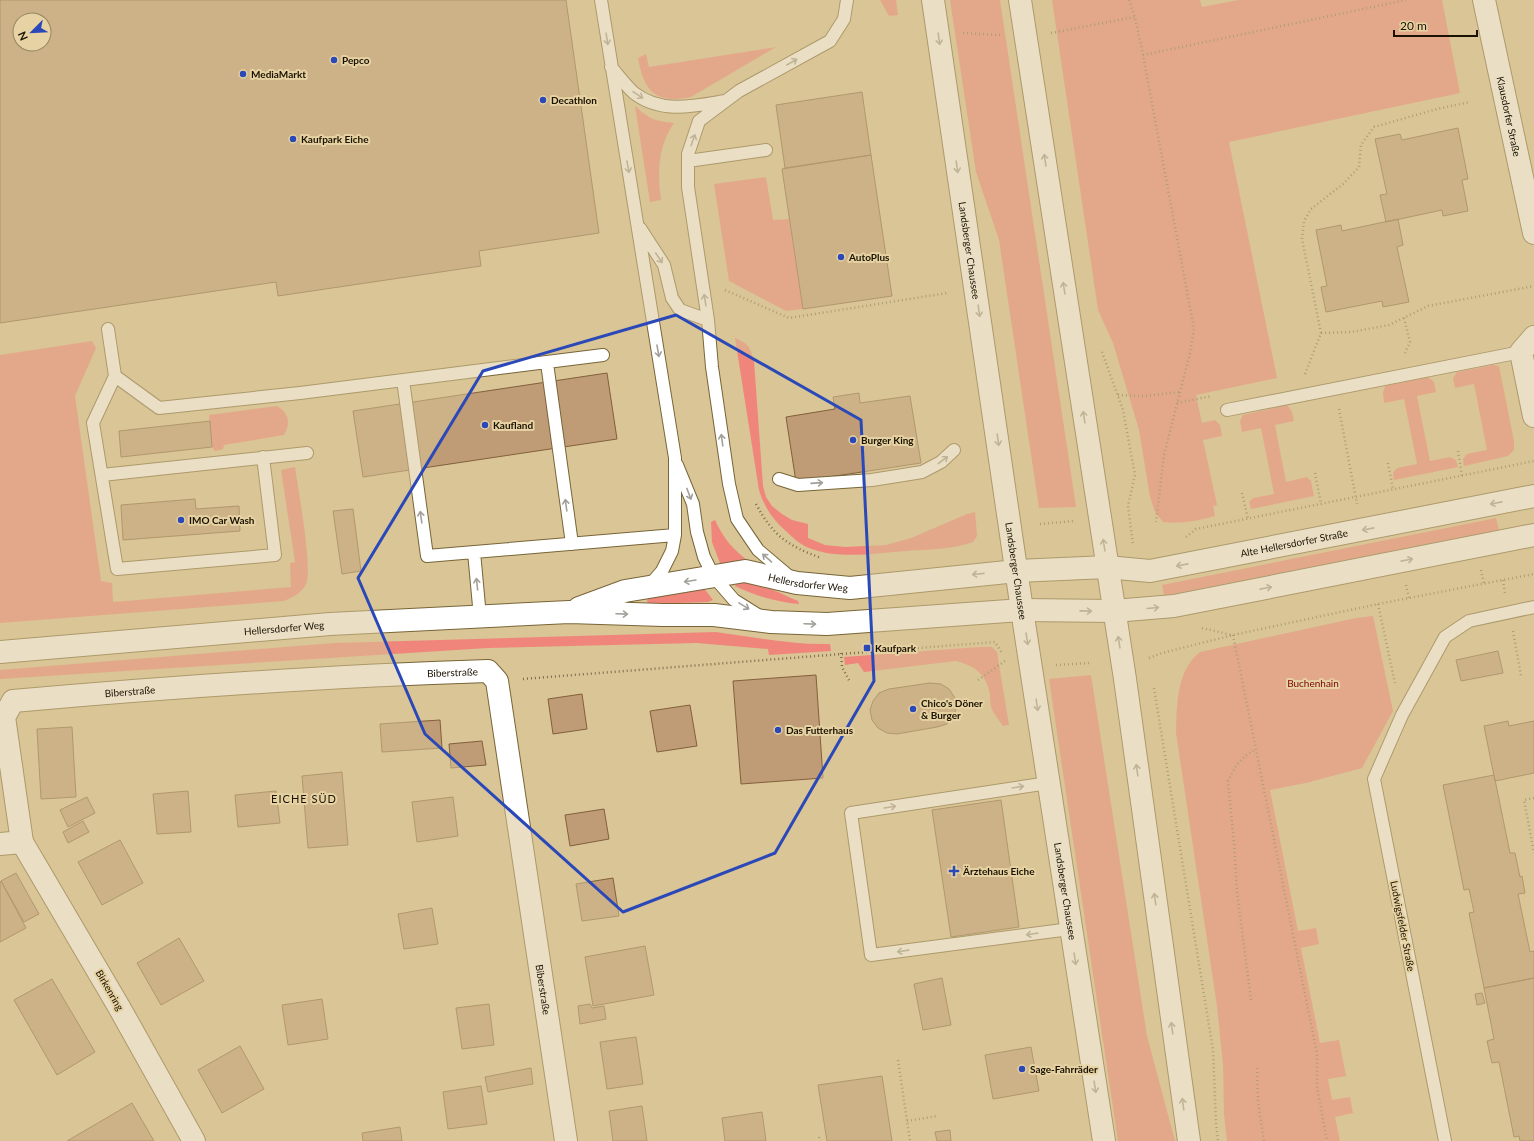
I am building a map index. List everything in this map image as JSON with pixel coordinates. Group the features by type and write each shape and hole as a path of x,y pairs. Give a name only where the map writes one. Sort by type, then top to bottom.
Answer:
{"street":[{"name":"Landsberger Chaussee","path":"933,0 1022,610 1070,929 1104,1141"},
{"path":"1020,0 1125,679 1189,1141"},
{"name":"Klausdorfer Straße","path":"1484,0 1534,233"},
{"path":"1528,344 1534,416"},
{"name":"Alte Hellersdorfer Straße","path":"1052,569 1107,567 1150,572 1534,496"},
{"path":"1114,611 1174,606 1534,535"},
{"name":"Hellersdorfer Weg","path":"568,612 625,591 745,572 797,583 850,588 1017,571 1052,569"},
{"name":"Hellersdorfer Weg","path":"0,652 330,624 568,612 714,615 771,622 827,624 1022,610 1114,611"},
{"name":"Biberstraße","path":"13,701 111,692 394,674 488,671 497,681 566,1141"},
{"name":"Birkenring","path":"13,701 4,717 22,842 119,1007 194,1141"},
{"path":"0,844 22,842"}],"lane":[{"path":"601,0 675,458 675,535 672,551 662,571 648,587"},
{"path":"797,583 758,550 737,519 729,484 712,367 708,320 688,187 688,154 699,121 739,92 830,41 844,19 847,0"},
{"path":"611,67 634,93 653,104 672,107 688,107 727,100"},
{"path":"688,161 766,150"},
{"path":"638,225 664,265 672,298 680,310 708,320"},
{"path":"108,329 115,376 93,423 117,569 275,555 263,457"},
{"path":"1227,410 1407,374 1528,344"},
{"path":"115,376 159,408 300,393 603,355"},
{"path":"547,363 572,544"},
{"path":"403,380 427,556 675,535"},
{"path":"779,479 798,485 872,480 922,472 941,462 954,450"},
{"path":"102,475 307,453"},
{"path":"675,458 693,504 697,532 704,557 714,577 734,600 771,622"},
{"path":"474,552 480,616"},
{"path":"1402,715 1445,637 1469,621 1534,607"},
{"name":"Ludwigsfelder Straße","path":"1402,715 1374,779 1445,1141"},
{"path":"1048,783 851,814 871,955 1070,929"}],"path":[{"path":"1129,0 1135,17 1143,55 1194,329 1190,353 1164,455 1156,522"},
{"path":"1143,55 1406,0"},
{"path":"938,31 1026,37 1135,17"},
{"path":"1299,378 1305,374 1321,333 1302,239 1304,221 1307,215 1311,209 1343,184 1359,167 1361,145 1374,127 1437,109 1470,102"},
{"path":"1321,333 1352,332 1389,325 1428,306 1534,286"},
{"path":"723,296 722,290 789,318 947,293"},
{"path":"1404,318 1410,342 1403,356 1407,374"},
{"path":"1335,389 1355,497"},
{"path":"1118,396 1145,396 1180,392"},
{"path":"1177,403 1214,395"},
{"path":"1458,451 1462,476"},
{"path":"1196,529 1534,461"},
{"path":"1388,463 1392,490"},
{"path":"1315,473 1321,504"},
{"path":"1440,481 1442,486"},
{"path":"1242,493 1248,519"},
{"path":"754,501 765,521 778,535 796,548 824,560"},
{"path":"1040,524 1076,521"},
{"path":"1481,568 1484,584"},
{"path":"1149,658 1162,652 1233,635 1378,604 1534,574"},
{"path":"1406,583 1409,598"},
{"path":"1378,604 1402,715"},
{"path":"1233,635 1316,1054 1317,1087 1327,1141"},
{"path":"497,681 995,642 1006,661 978,680"},
{"path":"841,653 842,667 850,682"},
{"path":"1055,665 1089,662"},
{"path":"1251,1000 1237,892 1228,780 1236,766 1245,756 1256,749"},
{"path":"1534,798 1524,800 1534,852"},
{"path":"898,1060 910,1141"},
{"path":"1257,1068 1258,1100 1264,1141"},
{"path":"906,1121 937,1116"},
{"path":"819,1137 820,1141"}],"highlighted area":[{"path":"676,315 861,420 874,681 775,853 623,912 425,734 358,578 483,371"}],"green space":[{"path":"880,0 896,0 898,15 889,16"},
{"path":"950,0 1000,0 1076,507 1039,508 999,240 976,172"},
{"path":"1052,0 1200,0 1202,7 1238,0 1442,0 1460,93 1229,142 1277,378 1196,395 1202,423 1215,420 1220,425 1222,436 1203,440 1217,505 1213,506 1215,516 1189,522 1163,522 1155,512 1150,497 1139,430 1113,343 1098,310"},
{"path":"776,47 691,97 679,99 660,97 648,87 638,58 646,54 649,67"},
{"path":"635,106 653,119 674,123 665,141 660,160 659,180 661,200 650,202"},
{"path":"766,177 773,220 789,219 803,309 786,311 729,281 714,184"},
{"path":"735,338 748,346 754,361 763,486 766,497 772,506 782,514 792,520 808,524 808,538 825,545 845,547 886,545 911,538 975,512 977,536 973,542 965,545 940,549 845,555 821,552 809,548 794,539 777,523 764,502 759,490"},
{"path":"92,341 96,348 75,396 101,581 112,583 113,602 291,587 290,563 295,562 281,470 295,467 308,563 308,576 306,584 300,592 284,601 0,623 0,355"},
{"path":"1493,365 1499,366 1514,441 1514,450 1508,456 1464,466 1463,459 1467,454 1487,450 1474,384 1455,388 1453,378 1457,372"},
{"path":"1428,377 1434,382 1436,392 1417,396 1430,461 1450,457 1456,460 1458,467 1394,480 1393,473 1397,468 1417,464 1404,399 1384,403 1383,393 1385,386"},
{"path":"1287,405 1292,412 1294,421 1275,425 1286,482 1307,477 1311,481 1314,496 1251,509 1249,502 1253,498 1274,494 1261,428 1242,432 1240,421 1243,415"},
{"path":"277,406 284,412 288,419 288,426 284,435 224,445 223,449 215,451 212,447 209,415"},
{"path":"1496,518 1499,530 1164,596 1162,585"},
{"path":"715,520 730,544 750,562 721,566 712,542 711,522"},
{"path":"738,582 761,585 798,601 799,604 758,596 735,586"},
{"path":"703,587 713,600 708,602 648,604 647,600 649,598 673,591"},
{"name":"Buchenhain","path":"1373,616 1393,711 1362,768 1306,783 1270,790 1298,931 1316,928 1319,944 1301,948 1320,1043 1339,1040 1346,1076 1328,1079 1332,1100 1350,1097 1353,1113 1335,1117 1340,1141 1227,1141 1224,1114 1223,1065 1217,1006 1176,733 1179,689 1186,669 1200,652 1356,618"},
{"path":"716,632 787,642 830,644 831,651 769,655 768,649 697,643 488,648 0,679 0,670 334,643"},
{"path":"992,647 997,652 1009,725 1003,726 993,712 986,681 979,672 969,665 956,661 864,672 858,663 845,665 844,657"},
{"path":"1091,675 1147,1036 1175,1141 1118,1141 1049,679"}],"building":[{"name":"Kaufpark Eiche","path":"0,0 566,0 599,233 479,251 481,266 278,296 276,282 0,323"},
{"path":"862,92 871,155 785,168 776,105"},
{"path":"1458,128 1468,179 1462,180 1468,211 1443,216 1442,210 1386,222 1380,195 1387,194 1375,139 1400,134 1402,140"},
{"name":"AutoPlus","path":"871,155 892,296 803,309 782,169"},
{"path":"1398,219 1403,245 1397,247 1409,302 1383,307 1382,301 1326,312 1321,287 1327,286 1316,230 1341,225 1342,231"},
{"path":"607,373 617,439 363,477 353,411"},
{"name":"Burger King","path":"859,393 860,403 910,396 921,463 796,482 786,417 835,409 833,397"},
{"path":"210,421 212,447 121,457 119,431"},
{"name":"IMO Car Wash","path":"195,499 196,509 239,506 240,531 123,540 121,505"},
{"path":"353,509 361,571 342,574 333,511"},
{"path":"1498,651 1503,673 1461,681 1456,660"},
{"path":"816,675 823,778 741,784 733,681"},
{"name":"Chico's Döner & Burger","path":"930,683 941,684 949,689 955,698 957,707 947,724 897,734 887,733 878,728 872,720 870,710 873,701 879,693 889,689"},
{"path":"582,694 587,729 553,734 548,699"},
{"path":"690,705 697,746 657,752 650,711"},
{"path":"440,720 442,748 382,752 380,724"},
{"path":"1508,721 1509,726 1534,721 1534,773 1495,781 1484,726"},
{"path":"72,727 76,797 41,799 37,729"},
{"path":"482,741 486,765 451,768 449,744"},
{"path":"342,772 348,845 308,848 302,776"},
{"path":"1494,775 1510,853 1515,853 1520,877 1522,876 1525,893 1518,894 1530,952 1534,951 1534,978 1484,988 1469,913 1474,912 1469,889 1464,890 1443,785"},
{"path":"188,791 191,832 157,834 153,794"},
{"path":"276,791 280,823 238,827 235,795"},
{"path":"87,797 95,813 68,827 60,810"},
{"path":"453,797 458,836 417,842 412,802"},
{"path":"1001,800 1019,927 951,937 932,810"},
{"path":"604,809 609,839 570,846 565,815"},
{"path":"83,821 89,832 68,843 63,832"},
{"path":"120,840 143,883 102,905 78,862"},
{"path":"16,873 39,914 24,922 1,881"},
{"path":"613,878 619,916 582,921 576,884"},
{"path":"1,881 26,928 0,942 0,882"},
{"path":"432,908 438,944 404,949 398,914"},
{"path":"179,938 204,981 161,1005 137,963"},
{"path":"645,946 654,995 593,1006 585,957"},
{"path":"942,978 951,1025 923,1030 914,984"},
{"path":"1534,978 1534,1141 1520,1141 1519,1136 1514,1137 1499,1062 1492,1063 1487,1041 1494,1039 1484,988"},
{"path":"52,979 95,1052 57,1075 14,1000"},
{"path":"1482,993 1485,1003 1477,1005 1475,994"},
{"path":"322,999 328,1039 288,1045 282,1005"},
{"path":"489,1004 494,1045 462,1049 456,1008"},
{"path":"590,1004 592,1008 604,1006 606,1019 580,1024 578,1006"},
{"path":"636,1037 643,1084 607,1089 600,1042"},
{"path":"240,1046 264,1089 222,1113 198,1070"},
{"path":"1031,1047 1039,1091 993,1099 985,1055"},
{"path":"531,1068 533,1084 488,1092 485,1077"},
{"path":"882,1076 892,1141 827,1141 818,1085"},
{"path":"481,1086 487,1124 448,1129 443,1092"},
{"path":"132,1103 154,1141 67,1141"},
{"path":"642,1106 647,1141 613,1141 609,1111"},
{"path":"762,1112 766,1141 725,1141 722,1118"},
{"path":"400,1127 402,1141 363,1141 362,1133"},
{"path":"950,1130 951,1141 937,1141 935,1132"}],"place":[{"name":"Pepco","path":"334,60"},
{"name":"MediaMarkt","path":"243,74"},
{"name":"Decathlon","path":"543,100"},
{"name":"Kaufpark Eiche","path":"293,139"},
{"name":"AutoPlus","path":"841,257"},
{"name":"Kaufland","path":"485,425"},
{"name":"Burger King","path":"853,440"},
{"name":"IMO Car Wash","path":"181,520"},
{"name":"Kaufpark","path":"867,648"},
{"name":"Chico's Döner & Burger","path":"913,709"},
{"name":"Das Futterhaus","path":"778,730"},
{"name":"Ärztehaus Eiche","path":"954,871"},
{"name":"Sage-Fahrräder","path":"1022,1069"}],"district":[{"name":"EICHE SÜD","path":"304,799"}]}
